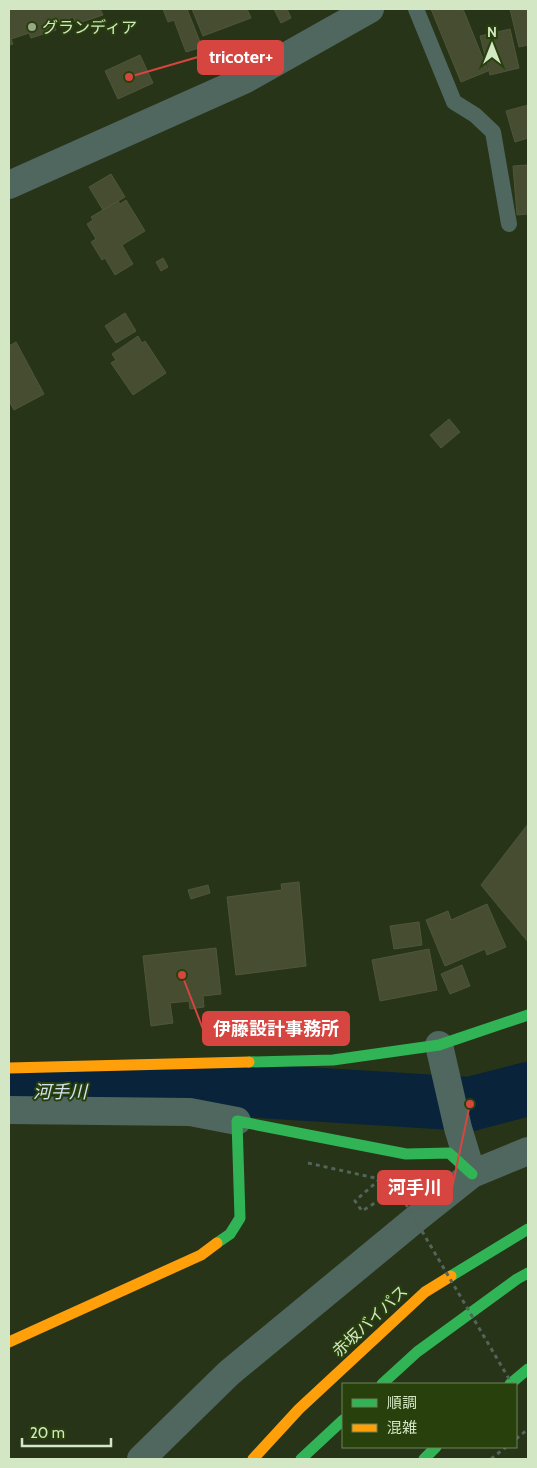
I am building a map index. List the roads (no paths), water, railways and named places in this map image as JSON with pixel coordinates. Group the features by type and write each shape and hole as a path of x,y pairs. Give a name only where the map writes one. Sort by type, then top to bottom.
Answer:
{"main road":[{"path":"9,1068 333,1060 441,1051 528,1015"},
{"path":"9,1342 201,1254 230,1234 240,1218 237,1121 406,1154 449,1153 472,1174"},
{"name":"赤坂バイパス","path":"253,1459 299,1409 425,1292 528,1229"},
{"path":"383,1383 417,1352 528,1273"},
{"path":"512,1383 528,1369"},
{"path":"301,1459 342,1421"},
{"path":"424,1459 435,1448"}],"street":[{"path":"10,180 244,80 370,9"},
{"path":"441,1051 458,1128 472,1174"},
{"path":"9,1110 190,1112 237,1121"},
{"path":"141,1459 229,1373 472,1174 528,1152"}],"lane":[{"path":"416,9 454,102 475,115 494,132 509,224"}],"waterway":[{"name":"河手川","path":"9,1092 242,1090 470,1104 528,1089"}],"place":[{"name":"グランディア","path":"32,27"},
{"name":"tricoter+","path":"129,77"},
{"name":"伊藤設計事務所","path":"182,975"},
{"name":"河手川","path":"470,1104"}]}
